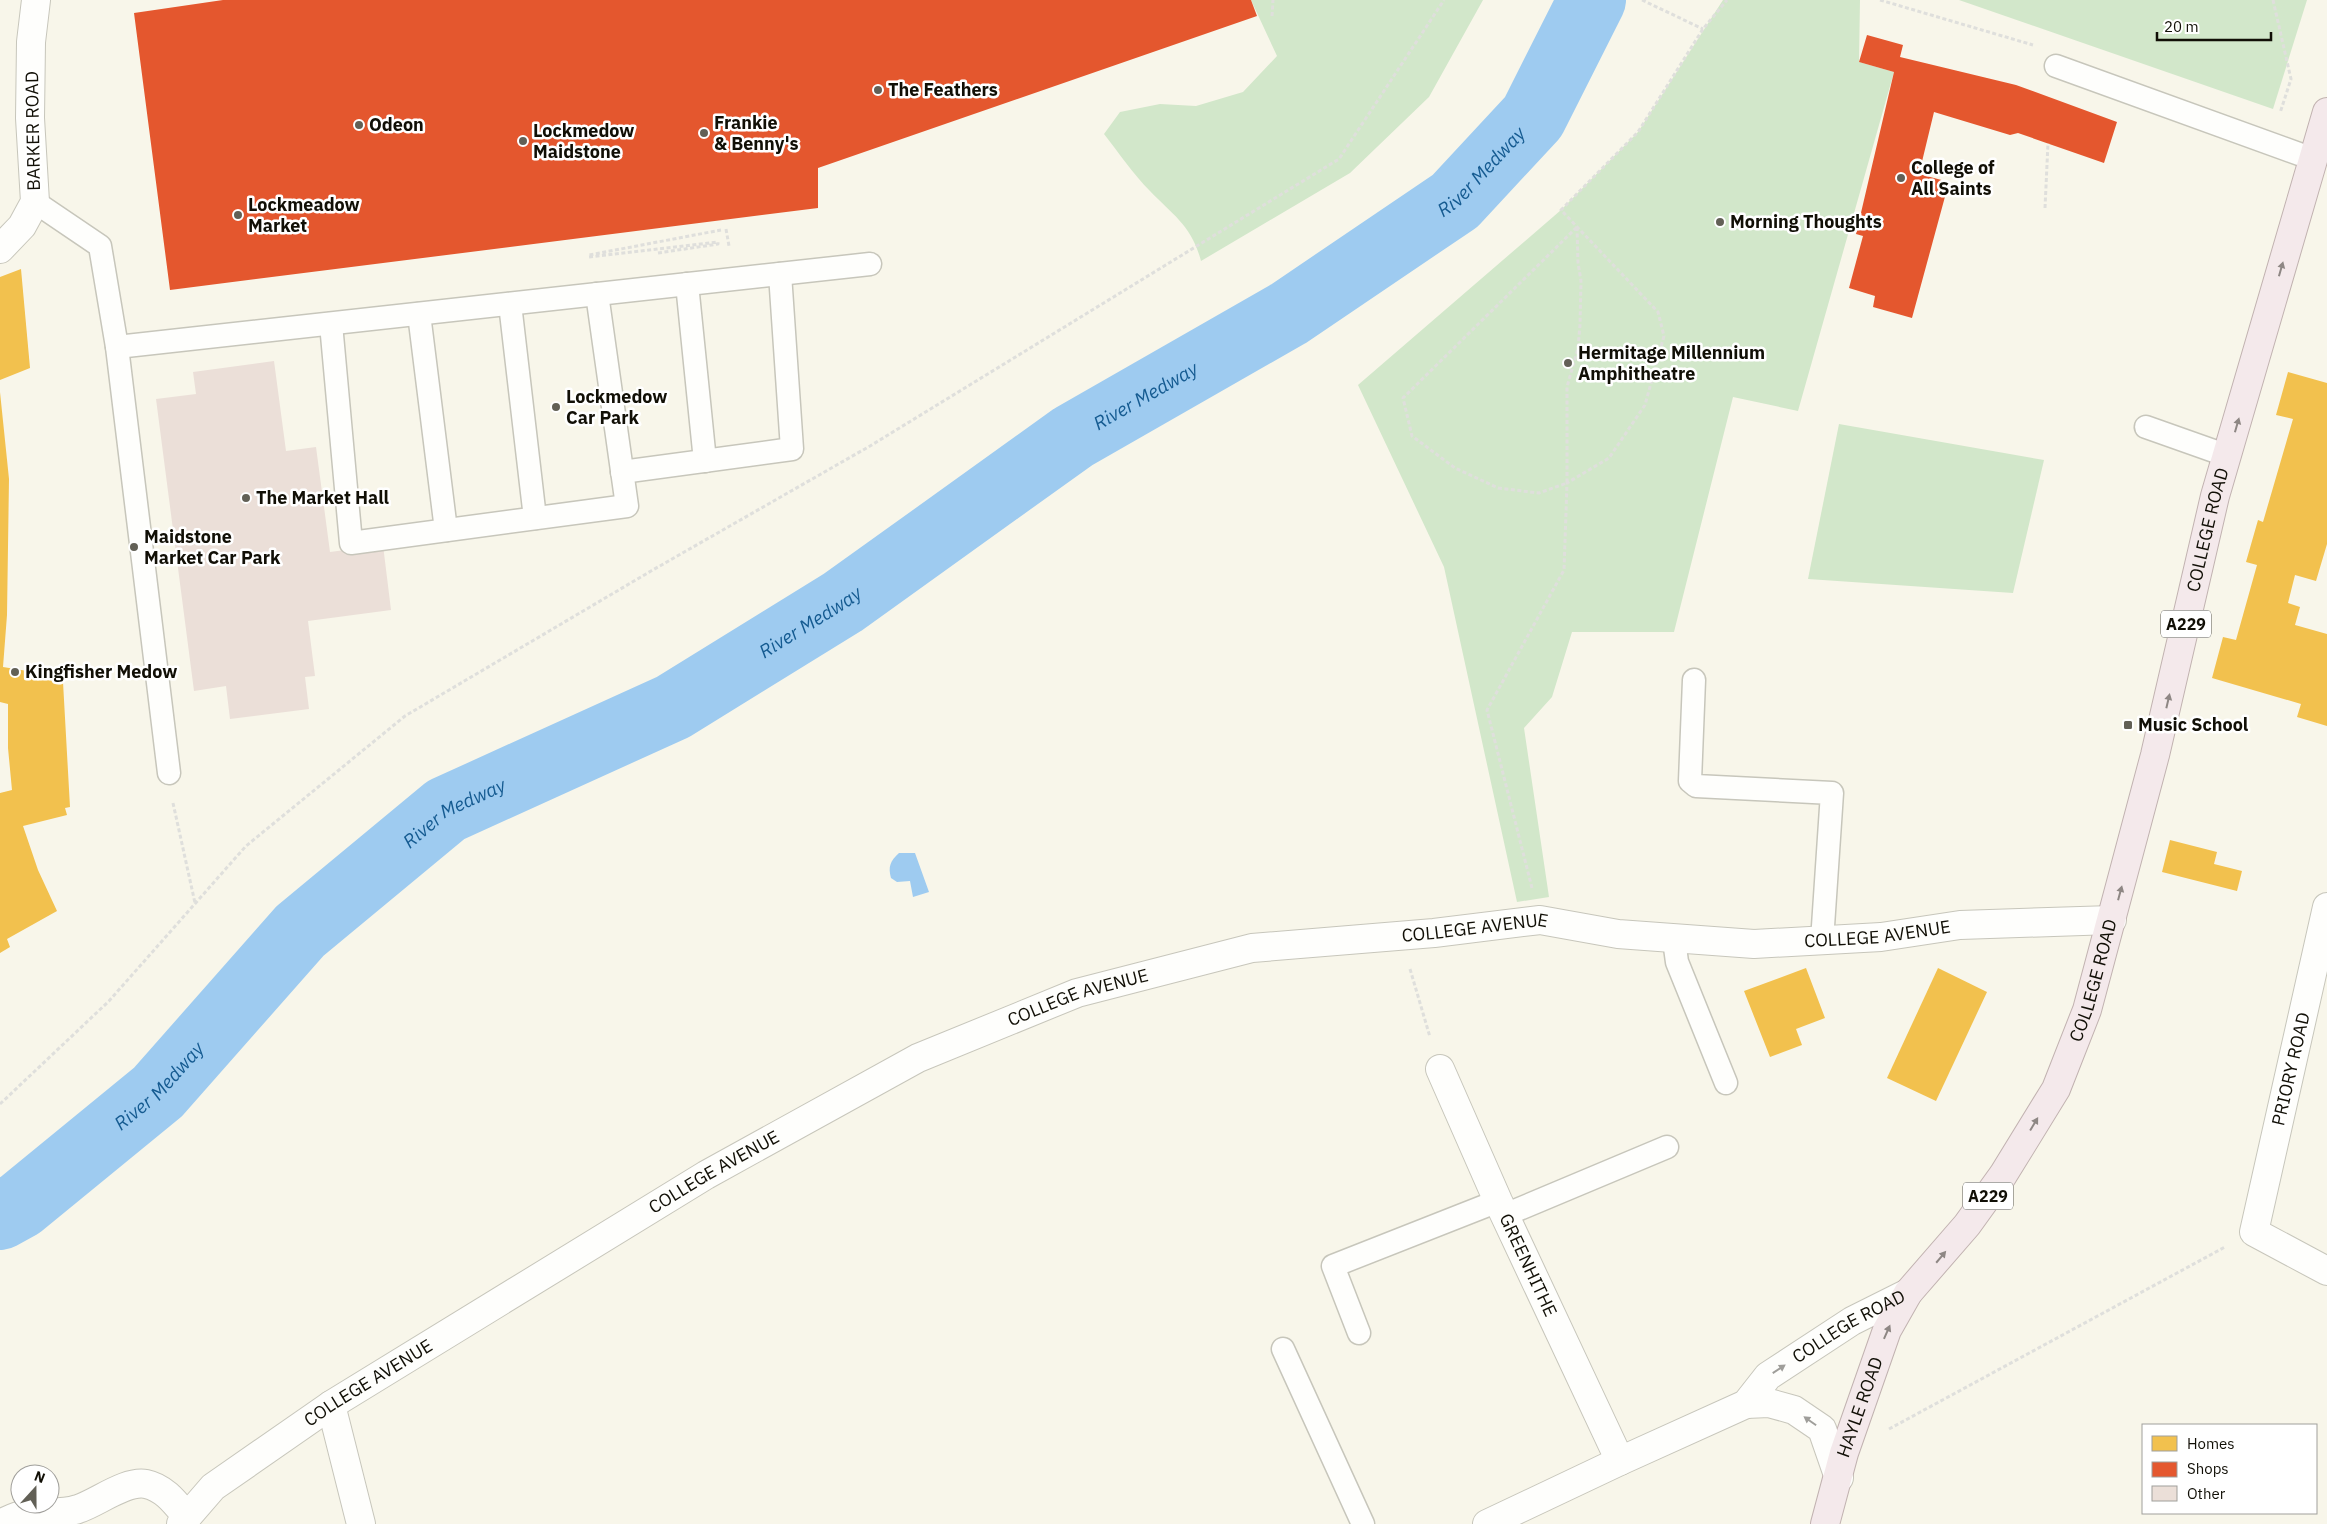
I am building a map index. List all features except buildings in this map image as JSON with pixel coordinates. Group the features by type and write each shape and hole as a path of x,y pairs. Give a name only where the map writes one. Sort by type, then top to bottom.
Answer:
{"highway":[{"name":"A229","path":"2320,166 2327,112"},
{"name":"COLLEGE ROAD","path":"1908,1293 1967,1225 2003,1175 2056,1089 2087,1010 2155,756 2215,496 2320,166"},
{"name":"HAYLE ROAD","path":"1825,1524 1887,1330 1908,1293"}],"street":[{"name":"BARKER ROAD","path":"0,249 22,226 35,202 30,118 31,42 36,0"},
{"name":"PRIORY ROAD","path":"2254,1232 2318,993 2327,907"},
{"name":"COLLEGE AVENUE","path":"184,1521 213,1488 331,1406 706,1175 918,1058 1077,993 1252,948 1434,933 1540,920 1618,934 1674,940 1754,944 1880,938 1960,925 2112,920"},
{"name":"GREENHITHE","path":"1440,1069 1502,1208 1620,1460"},
{"path":"2254,1232 2327,1271"},
{"name":"COLLEGE ROAD","path":"1487,1524 1620,1460 1746,1404 1768,1376 1852,1321 1908,1293"},
{"path":"1746,1404 1769,1404 1794,1410 1822,1429 1842,1466"},
{"path":"331,1406 361,1524"},
{"path":"0,1524 19,1515 35,1512 56,1514 78,1509 140,1483 148,1484 169,1495 184,1521"}],"lane":[{"path":"2063,68 2270,143 2320,166"},
{"path":"35,202 100,246 117,347 169,773"},
{"path":"117,347 870,264"},
{"path":"622,472 792,449 780,274"},
{"path":"687,284 705,461"},
{"path":"331,324 351,543 627,506 597,294"},
{"path":"510,304 535,518"},
{"path":"419,314 446,530"},
{"path":"2146,427 2228,456"},
{"path":"1694,680 1690,781 1696,786 1832,793 1822,941"},
{"path":"1674,940 1678,962 1726,1083"},
{"path":"1359,1333 1334,1266 1502,1208 1667,1147"},
{"path":"1283,1350 1363,1524"}],"path":[{"path":"1272,16 1273,0"},
{"path":"0,1104 109,1001 246,846 405,716 650,571 870,446 1339,159 1444,0"},
{"path":"1642,0 1703,29"},
{"path":"1577,227 1403,398 1412,436 1455,468 1498,488 1540,493 1567,483 1609,458 1645,405 1664,336 1658,312 1561,210 1638,132 1703,29 1727,0"},
{"path":"1880,0 2047,49 2063,68"},
{"path":"2270,143 2291,79 2273,0"},
{"path":"2045,208 2048,143"},
{"path":"1540,920 1487,710 1564,570 1567,483 1567,387 1578,348 1580,325 1581,281 1578,263 1577,227"},
{"path":"726,229 729,246"},
{"path":"633,257 718,244 718,242 589,257 589,255 721,230"},
{"path":"175,821 195,904"},
{"path":"1434,933 1407,957 1440,1069"},
{"path":"1842,1466 2254,1232"}],"green space":[{"path":"1251,0 1483,0 1429,97 1350,173 1201,261 1192,239 1181,222 1138,178 1104,134 1120,112 1160,104 1196,106 1243,92 1277,56"},
{"path":"1723,0 1860,0 1859,62 1894,72 1798,411 1733,397 1674,632 1572,632 1552,697 1524,728 1549,897 1517,902 1444,567 1358,385 1561,210 1638,132"},
{"path":"1959,0 2307,0 2273,109"},
{"path":"1839,424 2044,460 2013,593 1808,579"}],"water":[{"path":"899,853 915,853 929,892 913,897 910,881 897,882 891,878 890,864"}],"waterway":[{"name":"River Medway","path":"0,1216 20,1205 158,1092 300,931 446,810 673,707 843,602 1073,437 1288,314 1455,201 1533,117 1592,0"}],"place":[{"name":"The Feathers","path":"878,90"},
{"name":"Odeon","path":"359,125"},
{"name":"Frankie & Benny's","path":"704,133"},
{"name":"Lockmedow Maidstone","path":"523,141"},
{"name":"College of All Saints","path":"1901,178"},
{"name":"Lockmeadow Market","path":"238,215"},
{"name":"Morning Thoughts","path":"1720,222"},
{"name":"Hermitage Millennium Amphitheatre","path":"1568,363"},
{"name":"Lockmedow Car Park","path":"556,407"},
{"name":"The Market Hall","path":"246,498"},
{"name":"Maidstone Market Car Park","path":"134,547"},
{"name":"Kingfisher Medow","path":"15,672"},
{"name":"Music School","path":"2128,725"}]}
